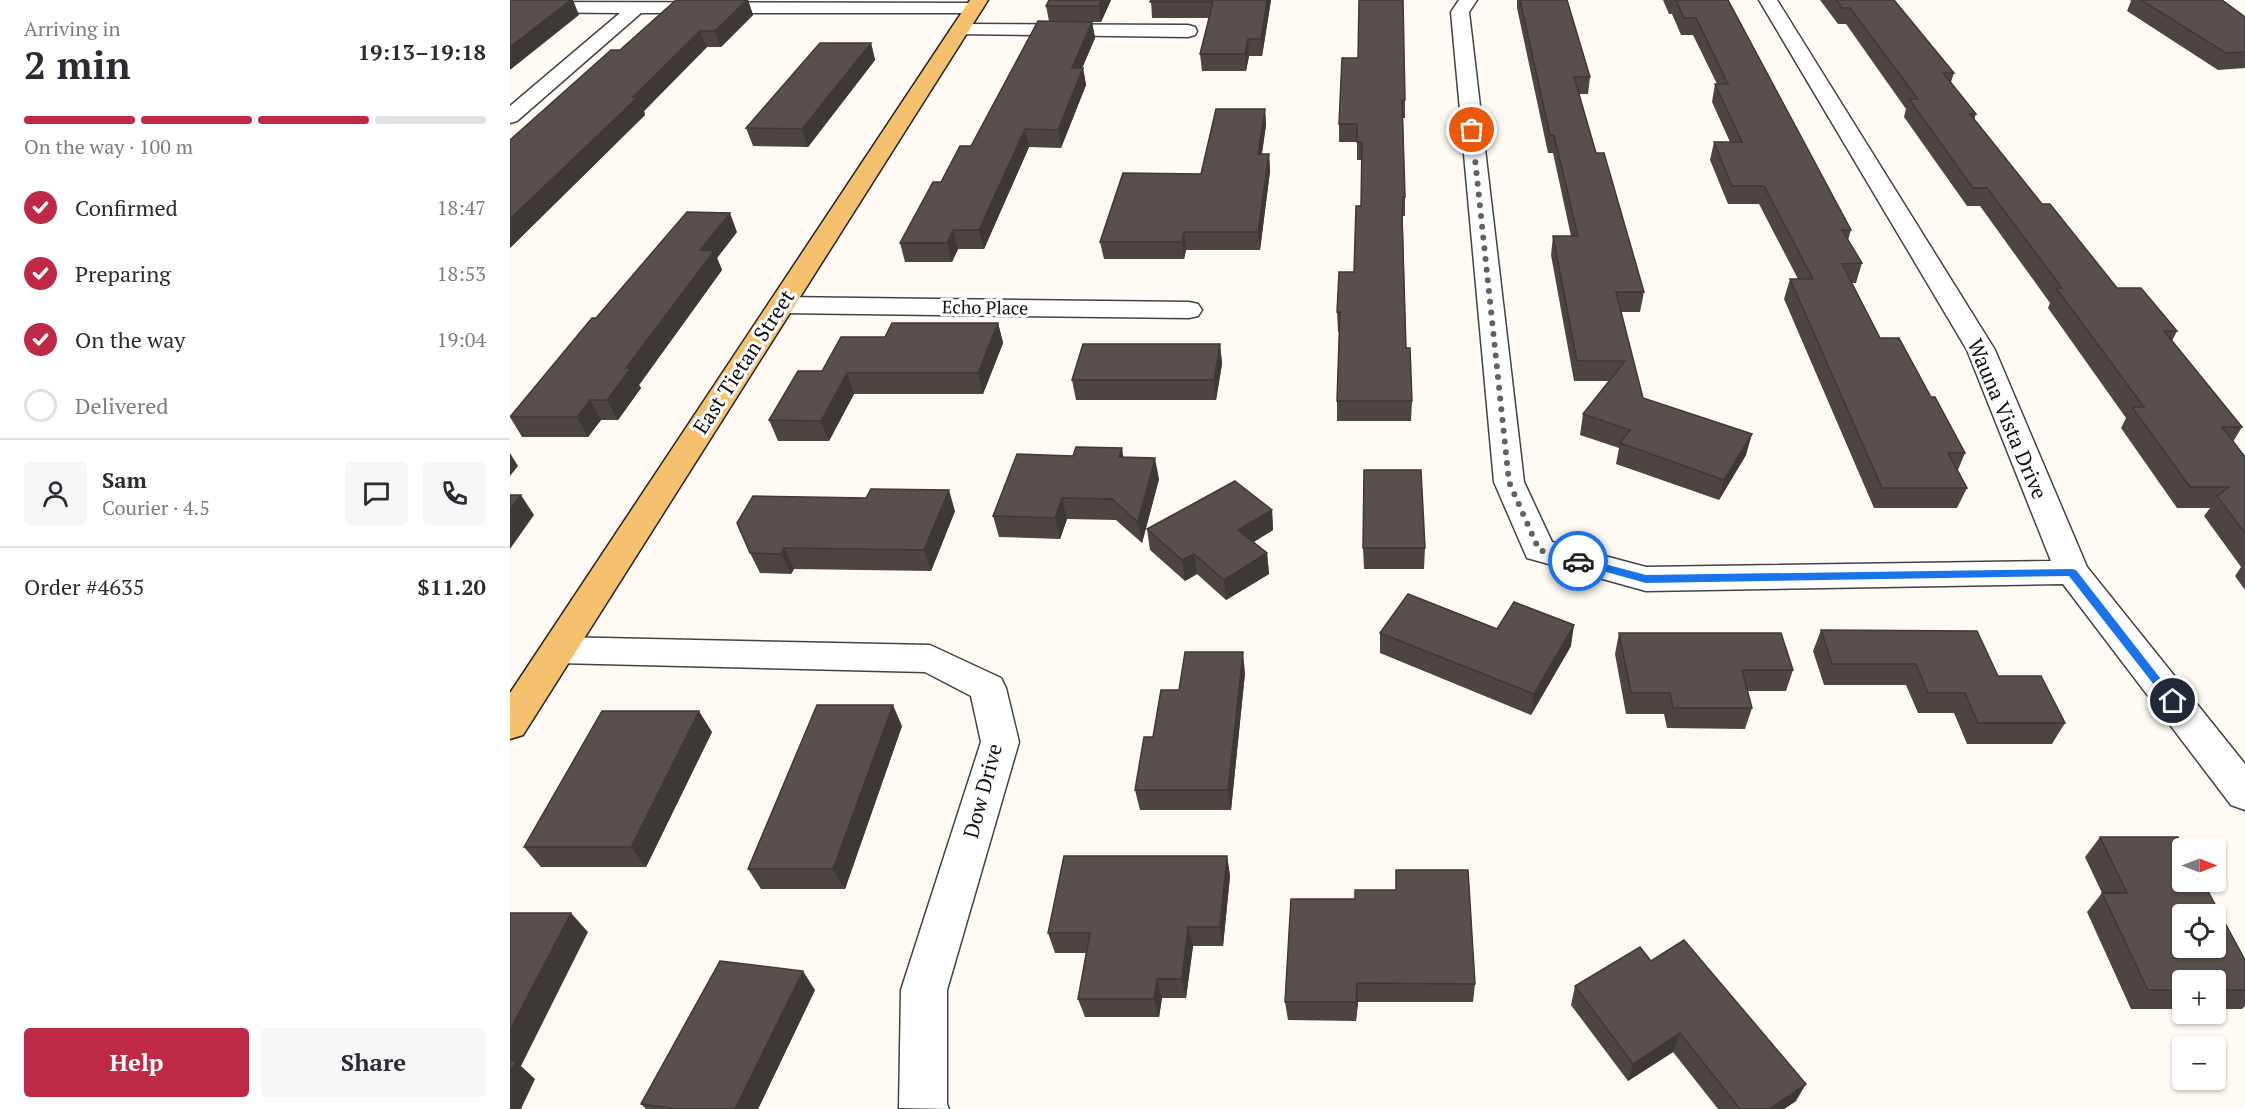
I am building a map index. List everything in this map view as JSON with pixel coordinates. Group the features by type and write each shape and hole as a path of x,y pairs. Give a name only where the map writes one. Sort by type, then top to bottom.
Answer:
{"main road":[{"name":"East Tietan Street","path":"510,724 971,13"}],"street":[{"path":"1468,0 1460,12 1509,482 1539,550 1646,579 2072,572"},
{"name":"Wauna Vista Drive","path":"1768,0 1981,350 2072,572 2245,793"},
{"path":"510,7 971,13 1188,31"},
{"path":"510,117 637,7"},
{"name":"Echo Place","path":"781,305 1189,310"},
{"name":"Dow Drive","path":"558,650 930,660 988,688 1000,742 924,990 923,1108 925,1109"}],"building":[{"path":"510,0 571,0 510,47"},
{"path":"676,0 747,0 715,31 700,31 633,97 638,97 510,219 510,140 611,50 620,50"},
{"path":"1049,0 1101,0 1099,6 1046,6"},
{"path":"1151,0 1267,0 1261,39 1248,39 1245,54 1200,54 1213,2 1150,2"},
{"path":"1359,0 1403,0 1405,100 1402,100 1405,197 1403,197 1402,217 1406,348 1410,348 1412,401 1337,401 1339,272 1354,272 1356,206 1361,206 1362,142 1357,142 1357,124 1339,124 1342,58 1358,58"},
{"path":"1520,0 1567,0 1590,77 1574,77 1596,153 1604,153 1644,292 1616,292 1643,398 1752,434 1724,480 1620,443 1630,430 1583,414 1625,361 1577,361 1553,236 1578,236 1554,135 1550,135"},
{"path":"1676,0 1728,0 1851,230 1842,230 1862,263 1842,264 1880,338 1899,338 1931,397 1935,397 1965,453 1948,453 1967,488 1882,488 1790,279 1813,279 1764,186 1732,186 1714,142 1742,142 1715,84 1728,84 1696,18 1684,18"},
{"path":"1836,0 1894,0 1954,73 1943,73 1976,114 1970,114 2042,204 2050,204 2117,288 2141,288 2177,331 2164,331 2242,427 2222,427 2245,457 2245,533 2217,496 2229,487 2190,487 2132,407 2144,407 2056,288 2062,288 1987,188 1973,188 1909,99 1918,99 1850,8 1842,8"},
{"path":"2141,0 2222,0 2245,17 2245,52 2226,53"},
{"path":"1038,21 1092,22 1072,68 1083,68 1058,130 1025,129 979,230 953,230 947,243 900,243 933,182 941,182 960,146 971,146"},
{"path":"820,43 871,43 802,129 746,128"},
{"path":"1216,109 1265,109 1258,154 1269,154 1258,232 1184,232 1182,242 1100,242 1123,173 1201,174"},
{"path":"687,212 730,213 700,250 714,251 626,368 631,368 607,400 590,400 577,417 510,417 592,318 596,318"},
{"path":"892,323 998,323 978,373 847,373 821,421 769,420 798,371 822,371 841,337 885,337"},
{"path":"1083,344 1220,344 1214,380 1072,380"},
{"path":"1076,447 1122,448 1119,457 1155,458 1138,522 1112,499 1062,498 1055,518 993,516 1017,454 1073,456"},
{"path":"1364,470 1421,470 1425,548 1363,548"},
{"path":"1235,481 1272,510 1238,530 1267,553 1224,580 1194,554 1182,560 1147,529"},
{"path":"871,489 949,490 924,550 784,548 781,554 750,553 737,523 753,496 866,498"},
{"path":"510,495 521,495 510,509"},
{"path":"1408,594 1497,629 1514,602 1574,625 1534,694 1380,633"},
{"path":"1821,630 1977,631 1998,676 2041,676 2065,723 1978,723 1965,693 1928,693 1916,664 1832,664"},
{"path":"1619,633 1781,633 1793,670 1742,670 1752,708 1673,708 1670,693 1631,693"},
{"path":"1185,652 1243,652 1228,790 1135,790 1144,737 1153,737 1161,690 1179,690"},
{"path":"817,705 893,705 833,869 748,869"},
{"path":"602,711 699,711 631,847 524,847"},
{"path":"2100,837 2178,837 2172,838 2172,892 2208,892 2215,904 2172,904 2172,958 2226,958 2226,925 2245,960 2245,990 2226,990 2226,970 2172,970 2172,990 2148,990 2102,893 2127,893"},
{"path":"1064,856 1227,856 1220,927 1188,927 1182,979 1157,979 1154,999 1078,999 1090,933 1048,933"},
{"path":"1396,870 1468,870 1475,984 1357,983 1356,1002 1285,1002 1291,899 1355,899 1355,890 1396,890"},
{"path":"510,913 571,913 510,1030"},
{"path":"1684,940 1806,1084 1769,1109 1740,1109 1680,1033 1633,1064 1575,986 1640,947 1651,961"},
{"path":"720,961 803,971 735,1109 677,1109 641,1104"},
{"path":"510,1061 516,1061 510,1072"}],"way so far":[{"path":"1472,130 1509,482 1539,550 1578,561"}],"route":[{"path":"1578,561 1646,579 2072,572 2173,701"}]}
